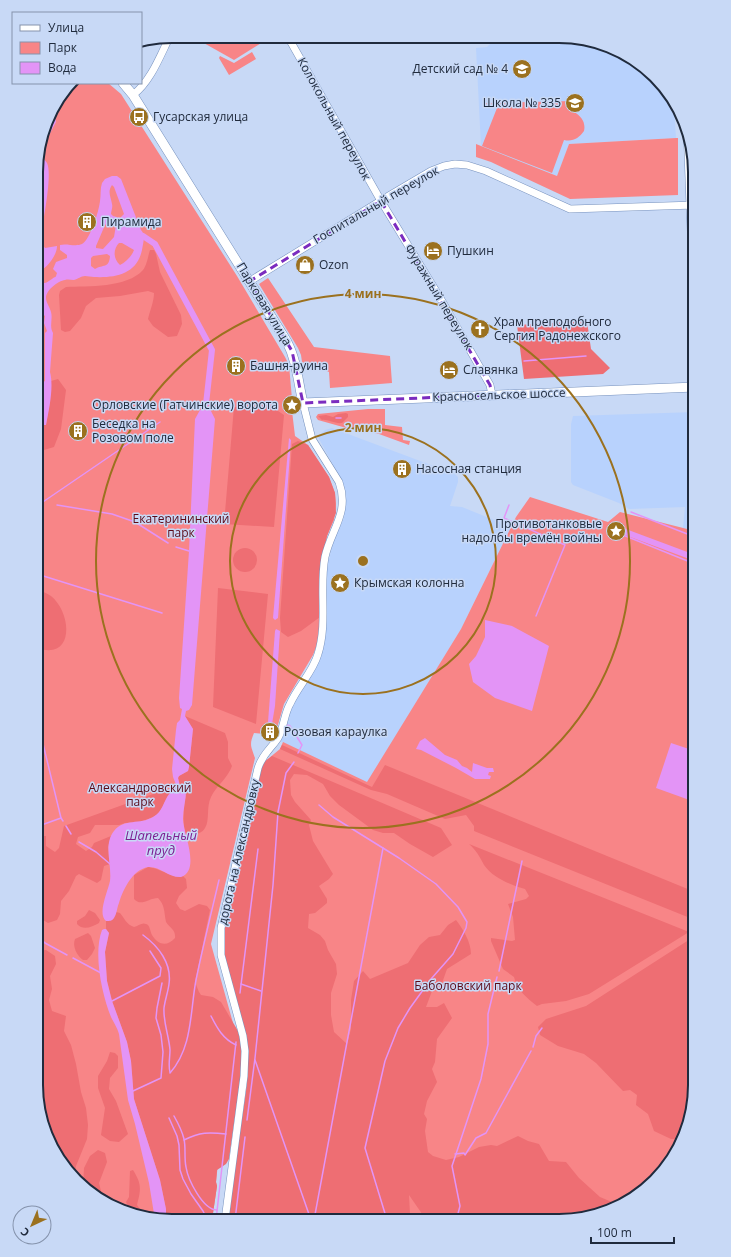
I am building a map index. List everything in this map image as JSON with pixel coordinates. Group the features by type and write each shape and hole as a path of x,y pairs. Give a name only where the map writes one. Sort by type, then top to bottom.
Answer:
{"main road":[{"name":"Парковая улица","path":"124,84 133,94 292,351 303,403"},
{"name":"Красносельское шоссе","path":"303,403 688,387"}],"street":[{"path":"133,94 139,90 147,80 166,43"},
{"name":"Колокольный переулок","path":"291,43 381,201"},
{"name":"Госпитальный переулок","path":"250,281 431,171 455,164 467,165 486,171 570,209 688,205"},
{"name":"Фуражный переулок","path":"381,201 480,367 490,385 492,395"},
{"name":"Парковая улица","path":"270,748 280,733 288,707 316,661 319,652 322,639 325,557 328,545 340,518 342,505 341,488 339,482 312,439 303,403"},
{"name":"дорога на Александровку","path":"226,1214 244,1076 245,1050 243,1036 221,955 221,928 258,768 262,758 270,748"}],"highlighted area":[{"path":"381,201 490,385 492,395 303,403 292,351 250,281"}],"shaded area":[{"name":"Школа № 335","path":"491,43 576,44 584,45 616,56 644,75 666,100 674,114 676,138 569,144 557,176 481,146 476,48 487,47"},
{"path":"150,250 154,250 156,254 160,272 181,315 182,324 177,336 168,337 153,326 148,319 153,303 154,293 148,291 120,296 96,298 86,306 81,318 70,331 65,332 61,330 60,291 66,287 107,285 136,276 143,270"},
{"path":"587,321 591,349 610,368 603,374 524,379 517,325"},
{"path":"58,379 66,390 61,429 54,447 43,450 43,425 46,425 50,401 51,381"},
{"path":"269,405 284,415 274,527 224,524 234,407"},
{"path":"688,412 688,529 683,528 685,507 629,509 619,503 573,485 571,482 571,424 573,416"},
{"path":"338,414 348,414 348,417 342,423 322,420 318,416 326,415 333,417"},
{"path":"332,428 455,474 458,477 458,482 450,506 462,507 511,527 461,629 367,783 280,741 289,710 318,663 323,649 326,632 327,567 334,539 344,518 346,492 343,483 318,437 325,430"},
{"path":"298,441 308,445 329,477 335,493 336,513 327,536 320,568 320,617 301,631 288,637 281,632 280,618 292,444"},
{"path":"245,548 250,549 256,555 256,565 250,571 245,572 240,571 234,565 233,560 234,555 240,549"},
{"path":"218,588 268,594 256,724 213,707"},
{"path":"43,592 51,596 58,604 66,623 64,642 58,648 49,650 43,649"},
{"path":"185,716 225,733 228,742 228,758 232,766 211,797 205,828 198,834 193,835 185,834 184,804 186,795 180,786 178,778 188,771 189,767 193,729"},
{"path":"282,745 372,787 385,765 688,889 688,917 474,831 474,826 466,815 445,819 387,794 371,790 280,749"},
{"path":"272,756 441,828 452,845 433,857 394,833 383,833 373,830 339,805 330,796 323,784 307,775 294,774 290,780 291,795 295,802 311,820 309,825 313,841 333,874 319,886 327,899 327,903 315,913 309,914 308,928 320,935 325,941 336,964 337,974 331,993 331,1015 334,1032 347,1044 351,1029 351,1000 354,981 363,971 370,979 408,963 420,945 429,937 440,935 448,925 456,920 468,940 471,954 447,969 441,986 432,991 426,1007 437,1007 444,1003 452,1018 437,1039 435,1062 432,1069 437,1082 427,1101 424,1114 427,1119 425,1131 428,1152 433,1156 446,1160 459,1157 479,1147 491,1145 497,1146 518,1136 539,1144 549,1161 566,1162 579,1178 600,1197 612,1202 584,1212 576,1213 422,1214 409,1195 410,1214 230,1214 247,1085 248,1053 246,1035 225,961 223,933 263,763"},
{"path":"170,788 170,792 162,808 158,814 153,817 140,822 119,825 95,825 90,833 78,837 76,844 86,851 92,847 94,843 111,836 108,847 110,864 104,866 101,880 97,883 79,874 76,876 69,891 61,901 60,914 57,920 48,923 43,920 43,836 46,836 46,846 55,852 59,848 64,826"},
{"path":"469,844 688,933 589,994 566,1001 537,1006 520,990 514,977 503,969 491,941 491,938 512,941 515,940 513,917 508,904 526,899 529,896 525,889 508,883 492,874 484,865"},
{"path":"148,867 171,875 179,877 183,876 186,879 187,888 179,896 176,903 180,909 185,911 199,904 207,906 210,910 195,982 201,995 213,997 221,1002 238,1031 241,1043 242,1051 240,1081 229,1159 226,1164 217,1170 217,1186 213,1214 166,1214 160,1180 134,1099 131,1061 127,1042 112,1001 107,981 105,952 109,933 106,929 106,921 112,920 116,912 120,913 131,926 134,927 143,923 147,925 154,938 163,944 172,941 175,938 175,935 174,931 166,922 163,906 158,898 142,902 134,899 134,875"},
{"path":"89,910 95,913 100,920 99,923 88,928 79,926 77,921 85,916"},
{"path":"88,933 91,936 95,948 87,960 83,960 76,951 74,942 75,939"},
{"path":"688,940 688,1093 686,1110 676,1139 671,1139 654,1131 648,1114 636,1105 637,1095 630,1090 623,1091 596,1063 584,1054 558,1046 540,1035 538,1027 546,1019 586,1006"},
{"path":"43,950 46,950 55,956 56,964 50,976 52,989 49,1000 52,1011 66,1016 64,1031 71,1045 86,1108 88,1125 87,1139 75,1170 56,1142 45,1110 43,1093"},
{"path":"110,1052 115,1053 118,1056 118,1068 110,1078 109,1089 116,1101 128,1134 119,1142 110,1141 101,1135 105,1108 98,1088 98,1076 107,1061"},
{"path":"98,1150 105,1153 107,1162 99,1183 102,1193 83,1178 84,1168 90,1156"},
{"path":"133,1170 138,1179 140,1187 137,1205 141,1210 128,1206 126,1202 129,1197 130,1171"}],"green space":[{"path":"204,43 261,43 234,60"},
{"path":"252,52 256,59 229,75 219,58 220,56 234,63"},
{"path":"78,84 109,84 121,94 237,276 289,365 292,399 290,400 295,436 308,445 329,477 335,493 336,504 334,520 327,536 320,568 320,626 317,645 313,655 284,704 275,735 254,733 252,737 251,746 255,758 211,944 233,1023 216,1182 217,1186 213,1214 155,1213 139,1210 107,1197 81,1176 65,1157 56,1142 45,1110 43,1093 43,172 47,139 53,123 60,107"},
{"path":"573,101 574,112 579,115 582,120 584,131 576,139 564,140 552,173 482,146 497,108 484,108 484,103"},
{"path":"678,138 678,195 570,199 491,162 476,157 476,144 557,176 569,144"},
{"path":"268,278 314,347 390,356 392,383 330,388 329,372 302,362 298,348 259,284"},
{"path":"368,409 385,409 385,425 402,427 403,440 410,441 409,445 379,434 351,427 350,429 318,420 316,417 318,414"},
{"name":"Баболовский парк","path":"530,497 608,522 620,512 688,529 688,1093 686,1110 675,1142 661,1164 638,1187 624,1197 584,1212 559,1214 230,1214 248,1069 248,1046 246,1035 263,763 280,749 283,742 367,782 461,629 516,517"}],"water":[{"path":"55,118 56,122 48,137"},
{"path":"44,160 47,163 49,169 43,224"},
{"path":"112,176 117,176 121,179 143,232 144,239 142,250 135,264 124,273 110,277 82,276 74,280 62,281 56,284 48,292 46,300 51,312 51,328 53,333 50,372 51,391 46,425 43,425 45,333 47,331 44,323 45,316 43,314 43,283 48,282 56,276 57,273 53,269 56,262 67,258 67,255 60,250 60,245 79,245 82,244 88,237 96,218 102,183 105,179","holes":["112,185 124,214 120,218 111,214 112,205 110,190","110,221 114,222 116,225 114,237 103,249 96,248 105,225","119,243 122,243 134,250 128,259 120,265 115,257 115,251","107,254 110,256 107,265 95,269 91,266 91,258 93,256"]},
{"path":"43,245 45,248 57,246 55,254 43,269"},
{"name":"Шапельный пруд","path":"210,409 215,419 192,705 189,710 186,711 185,716 193,729 188,771 178,778 180,786 184,787 186,791 183,819 190,851 190,867 187,873 181,877 172,876 152,867 142,869 137,872 126,887 118,905 116,915 111,921 106,921 104,918 103,908 110,881 108,848 111,836 122,824 143,821 156,815 168,796 177,787 172,769 177,723 180,720 182,709 180,708 179,698 189,551 195,419 200,410"},
{"path":"289,438 291,440 278,618 275,620 273,618"},
{"path":"485,620 512,626 549,646 532,711 495,698 473,682 469,664 476,656 485,637"},
{"path":"276,629 280,631 275,706 272,724 268,722"},
{"path":"425,738 445,755 457,760 462,766 472,772 473,763 487,768 493,768 494,772 489,772 488,775 491,776 490,779 475,779 421,750 416,749 420,741"},
{"path":"671,743 688,749 688,799 656,788"},
{"path":"106,929 109,933 105,952 107,981 112,1001 127,1042 131,1061 134,1099 160,1180 166,1214 154,1213 149,1183 128,1100 119,1034 111,1017 102,986 98,951 102,930"}],"waterway":[{"path":"143,236 155,244 212,350 206,404"},
{"path":"524,361 586,356"},
{"path":"336,418 341,418"},
{"path":"43,502 160,422"},
{"path":"57,505 112,514 135,522 168,543"},
{"path":"509,505 504,518 565,545 536,616"},
{"path":"631,512 688,534"},
{"path":"620,530 688,555"},
{"path":"618,533 688,561"},
{"path":"176,547 189,551"},
{"path":"43,576 162,613"},
{"path":"287,725 290,726 302,745 298,753"},
{"path":"43,744 63,821"},
{"path":"247,1120 273,885 278,812 286,773 294,762"},
{"path":"319,805 333,817 399,858 436,884 458,907 467,922 466,928 453,954 431,979 410,1008 398,1028 385,1061 365,1148 385,1214"},
{"path":"43,824 61,818"},
{"path":"66,826 71,834"},
{"path":"79,842 96,852 110,864"},
{"path":"315,1214 383,848"},
{"path":"240,993 258,849"},
{"path":"499,971 522,861"},
{"path":"170,1073 183,1052 187,1040 196,980 219,880"},
{"path":"143,935 159,950 168,969 169,984 164,1005 164,1013 170,1050 170,1072"},
{"path":"43,941 67,955"},
{"path":"112,1001 160,976 161,968 150,951"},
{"path":"73,958 101,973"},
{"path":"458,1214 460,1206 452,1166 481,1079 488,1044 488,1014 497,977"},
{"path":"133,1091 161,1078 163,1052 161,1035 156,1018 162,983"},
{"path":"241,984 261,991"},
{"path":"211,1016 218,1029 227,1040 236,1045"},
{"path":"533,1047 536,1036 542,1028"},
{"path":"217,1214 236,1042"},
{"path":"455,1154 464,1153 465,1155 476,1138 486,1133 531,1051"},
{"path":"255,1060 309,1214"},
{"path":"174,1116 184,1139 185,1164 187,1173 202,1200 212,1209 217,1210"},
{"path":"169,1118 177,1136 179,1145 180,1170 183,1179 204,1214"},
{"path":"184,1140 195,1135 205,1133 226,1134"},
{"path":"236,1214 245,1137"}],"place":[{"name":"Детский сад № 4","path":"522,69"},
{"name":"Школа № 335","path":"575,103"},
{"name":"Гусарская улица","path":"139,117"},
{"name":"Пирамида","path":"87,222"},
{"name":"Пушкин","path":"433,251"},
{"name":"Ozon","path":"305,265"},
{"name":"Храм преподобного Сергия Радонежского","path":"480,329"},
{"name":"Башня-руина","path":"236,366"},
{"name":"Славянка","path":"449,370"},
{"name":"Орловские (Гатчинские) ворота","path":"292,405"},
{"name":"Беседка на Розовом поле","path":"78,431"},
{"name":"Насосная станция","path":"402,469"},
{"name":"Противотанковые надолбы времён войны","path":"616,531"},
{"name":"Крымская колонна","path":"340,583"},
{"name":"Розовая караулка","path":"270,732"}],"park label":[{"name":"Екатерининский парк","path":"181,526"},
{"name":"Александровский парк","path":"140,795"}]}
